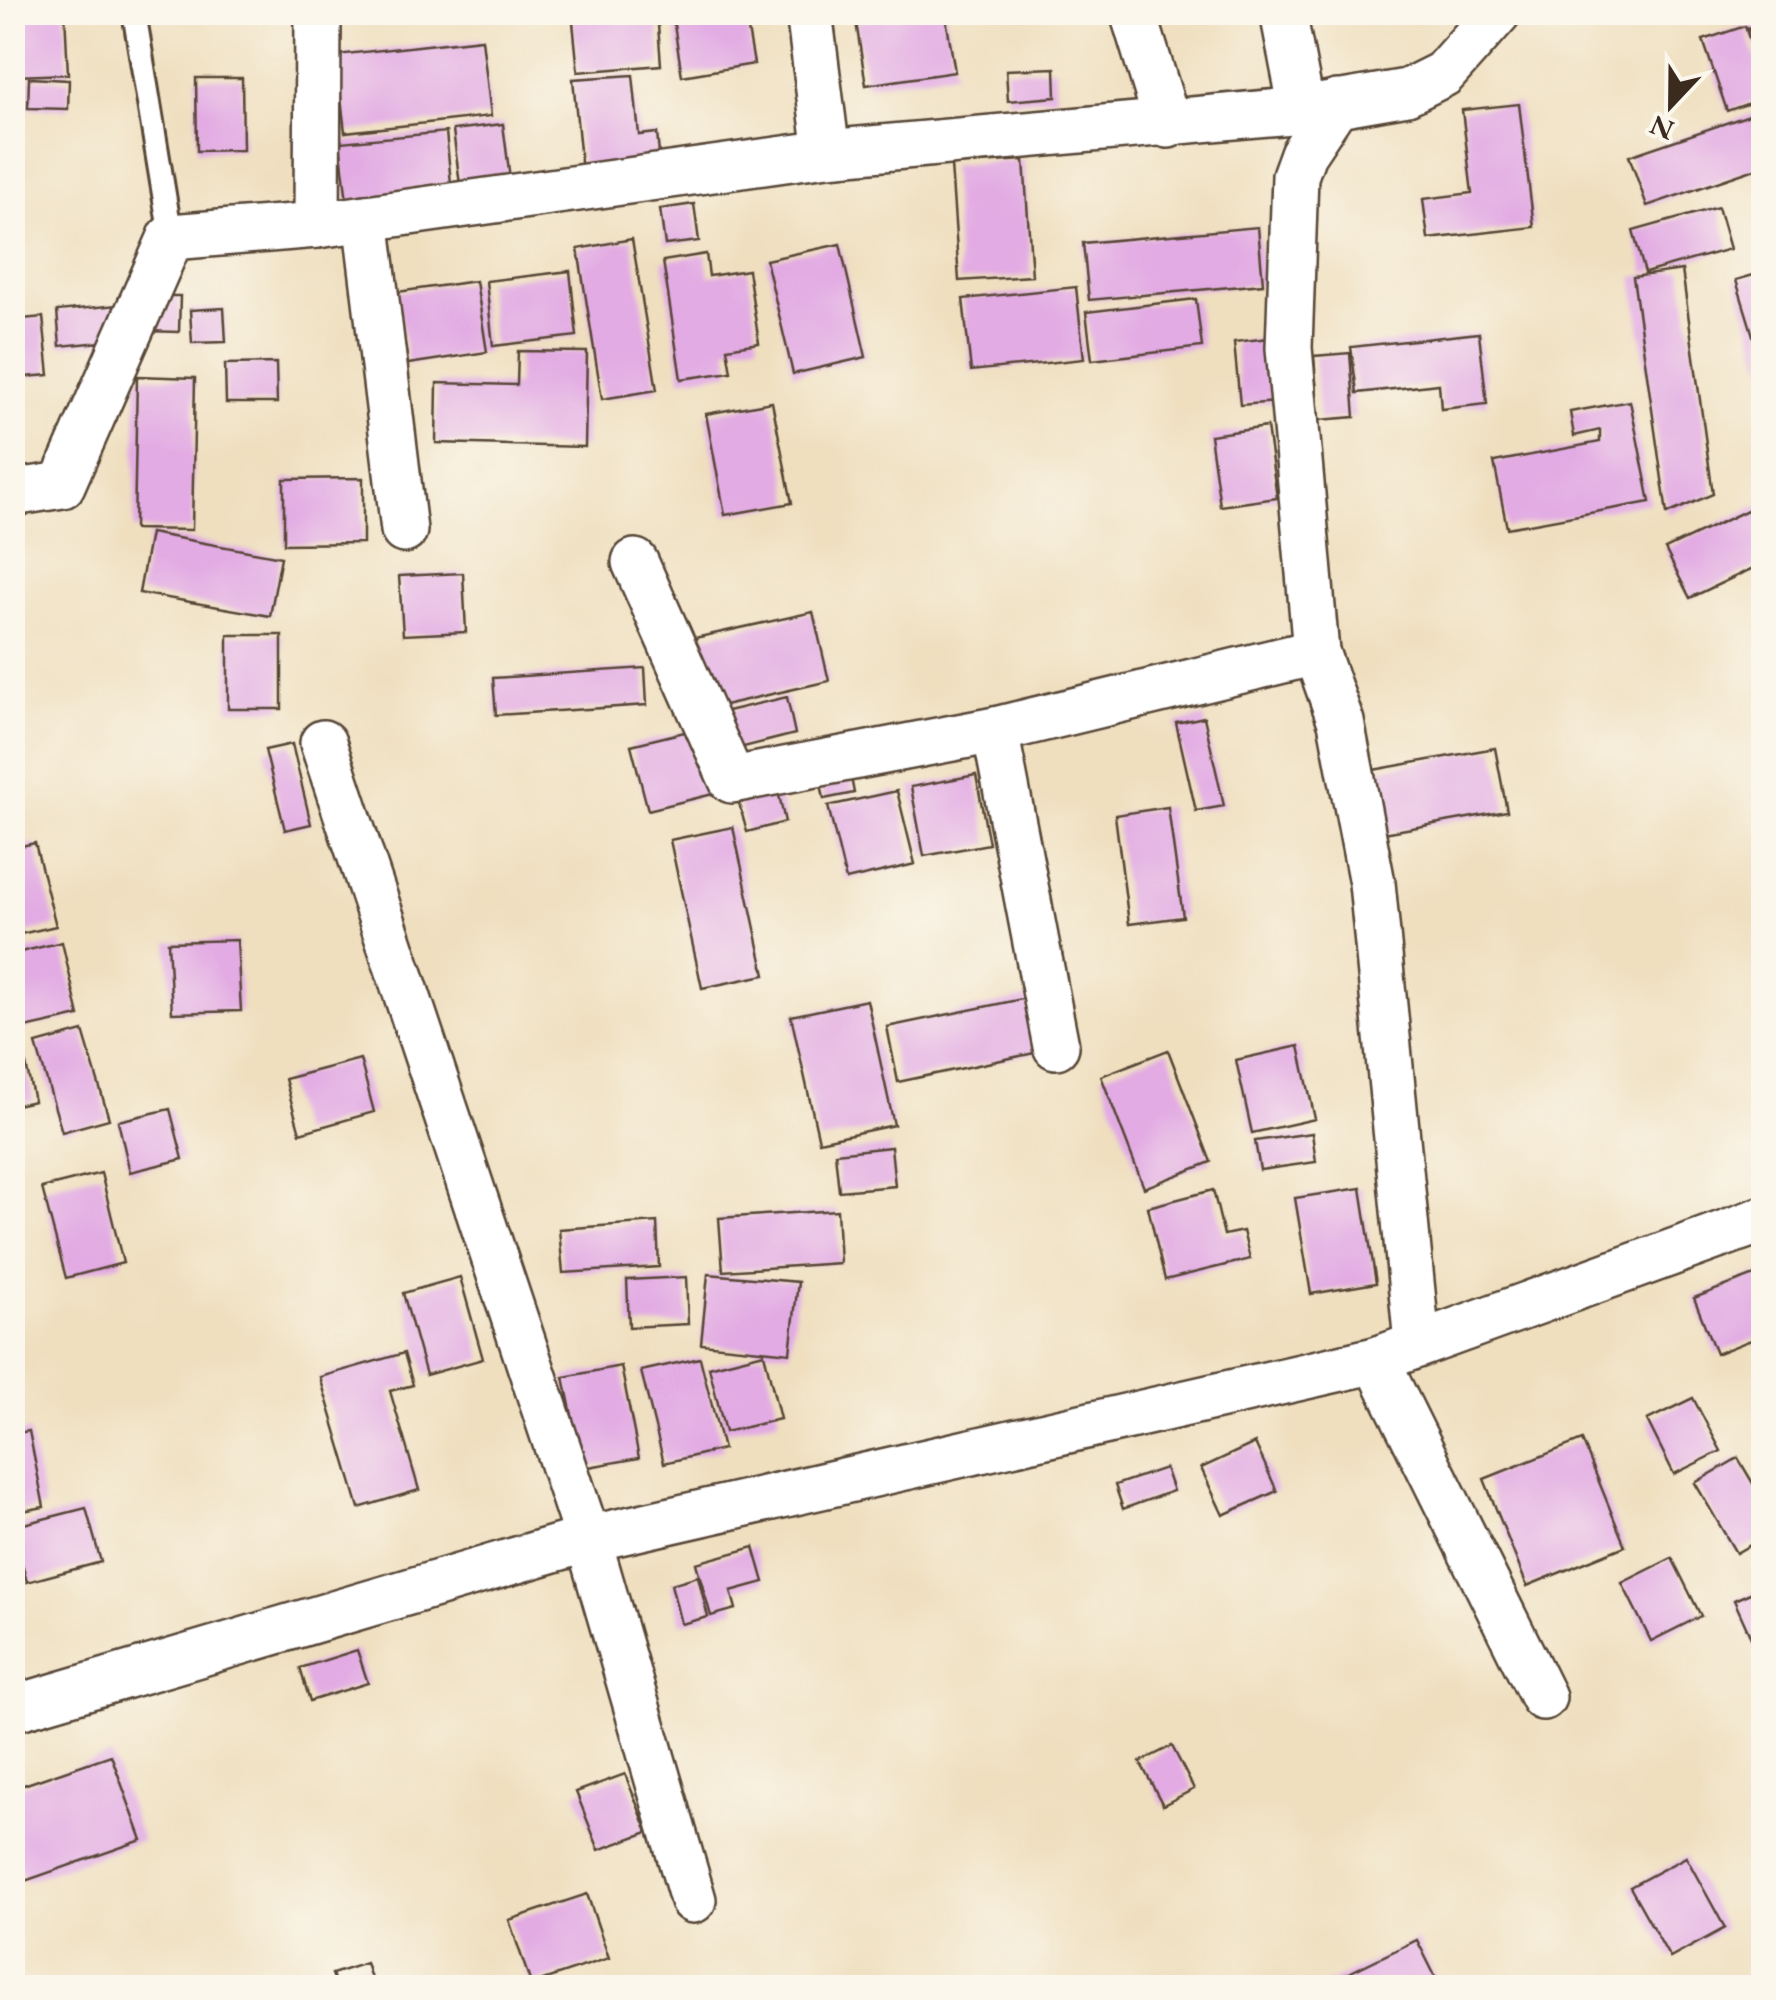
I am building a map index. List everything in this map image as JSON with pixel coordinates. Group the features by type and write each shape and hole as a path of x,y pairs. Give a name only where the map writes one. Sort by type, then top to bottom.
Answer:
{"street":[{"path":"317,225 318,12"},
{"path":"809,12 827,153"},
{"path":"1133,12 1168,125"},
{"path":"1284,12 1320,106 1295,176 1288,348 1316,652 1341,722 1372,882 1417,1343"},
{"path":"12,492 62,485 171,238 317,225 827,153 1168,125 1407,92 1443,74 1498,12"},
{"path":"366,218 404,530"},
{"path":"635,562 732,780 995,730 1316,652"},
{"path":"995,730 1056,1046"},
{"path":"323,743 588,1540 693,1900"},
{"path":"13,1708 588,1540 1376,1360 1764,1218"},
{"path":"1376,1360 1542,1697"}],"lane":[{"path":"134,12 171,238"}],"building":[{"path":"14,12 65,12 68,74 16,76"},
{"path":"572,12 657,12 661,65 578,72"},
{"path":"672,12 745,12 754,64 682,76"},
{"path":"945,12 955,72 866,85 856,22"},
{"path":"1764,21 1764,46 1758,48 1748,28"},
{"path":"1745,26 1764,84 1764,98 1727,111 1703,40"},
{"path":"482,39 491,116 345,132 336,55"},
{"path":"1055,68 1056,97 1008,101 1006,70"},
{"path":"633,75 639,135 657,133 660,165 582,172 573,79"},
{"path":"29,78 69,80 68,109 28,108"},
{"path":"196,78 242,78 243,150 197,151"},
{"path":"1519,104 1534,227 1428,239 1423,199 1472,193 1462,110"},
{"path":"1764,110 1764,166 1647,206 1629,156"},
{"path":"503,124 510,179 460,185 453,130"},
{"path":"446,132 452,194 347,202 340,142"},
{"path":"1024,160 1032,276 959,281 951,165"},
{"path":"694,204 699,241 665,245 660,209"},
{"path":"1718,207 1730,249 1645,273 1633,231"},
{"path":"1258,227 1263,284 1089,300 1083,243"},
{"path":"632,239 657,390 602,399 578,249"},
{"path":"840,244 866,357 793,374 766,260"},
{"path":"706,254 709,276 748,270 759,343 727,348 731,372 681,379 663,261"},
{"path":"1682,270 1713,494 1667,514 1633,277"},
{"path":"570,271 577,336 493,346 486,281"},
{"path":"1764,272 1764,368 1763,368 1736,280"},
{"path":"476,281 487,352 408,364 397,292"},
{"path":"1076,287 1084,359 971,371 963,299"},
{"path":"146,296 180,296 179,332 145,331"},
{"path":"1196,299 1202,347 1092,360 1086,312"},
{"path":"128,304 112,341 60,346 57,311"},
{"path":"224,308 226,342 192,343 190,310"},
{"path":"43,317 49,375 12,378 12,320"},
{"path":"1479,333 1487,404 1441,409 1439,384 1357,393 1351,347"},
{"path":"1270,338 1276,402 1240,405 1234,342"},
{"path":"518,351 587,352 585,447 436,443 437,383 517,385"},
{"path":"1350,353 1355,417 1319,420 1314,356"},
{"path":"276,363 277,403 226,403 225,364"},
{"path":"137,376 195,378 192,530 134,529"},
{"path":"1630,401 1650,502 1507,528 1494,462 1600,442 1600,430 1574,436 1570,412"},
{"path":"772,402 792,503 725,515 706,414"},
{"path":"1267,427 1277,498 1220,506 1210,435"},
{"path":"363,478 363,543 284,544 284,479"},
{"path":"1760,504 1764,563 1690,598 1665,549"},
{"path":"150,533 281,557 270,616 139,593"},
{"path":"463,573 466,632 403,635 399,576"},
{"path":"813,612 829,681 711,708 695,638"},
{"path":"228,635 282,635 282,709 228,709"},
{"path":"645,668 647,705 496,715 493,678"},
{"path":"787,697 795,734 728,751 719,713"},
{"path":"1204,717 1224,806 1196,811 1176,723"},
{"path":"701,728 717,793 648,810 631,745"},
{"path":"292,744 311,824 285,830 265,750"},
{"path":"1495,748 1507,811 1384,833 1373,770"},
{"path":"849,767 854,793 824,799 819,773"},
{"path":"976,775 989,844 924,856 911,787"},
{"path":"777,786 785,822 747,832 737,796"},
{"path":"897,791 915,864 846,880 828,806"},
{"path":"1168,807 1183,917 1129,924 1115,815"},
{"path":"733,827 765,975 702,988 670,840"},
{"path":"35,843 56,926 12,936 12,848"},
{"path":"237,940 241,1011 172,1013 168,942"},
{"path":"62,942 79,1016 12,1031 12,954"},
{"path":"1027,998 1039,1052 898,1082 887,1027"},
{"path":"867,1000 894,1125 819,1141 791,1016"},
{"path":"83,1031 109,1119 62,1132 36,1044"},
{"path":"1299,1046 1315,1119 1252,1133 1236,1060"},
{"path":"1168,1050 1211,1162 1144,1188 1101,1076"},
{"path":"23,1051 34,1101 12,1106 12,1054"},
{"path":"360,1059 374,1112 300,1133 285,1079"},
{"path":"170,1109 183,1159 130,1172 118,1121"},
{"path":"1312,1133 1316,1162 1260,1170 1255,1141"},
{"path":"891,1147 895,1186 839,1191 835,1153"},
{"path":"101,1173 123,1263 66,1278 42,1188"},
{"path":"1361,1188 1376,1283 1311,1294 1295,1198"},
{"path":"1213,1190 1224,1235 1243,1231 1250,1259 1165,1280 1148,1207"},
{"path":"837,1210 840,1263 723,1271 719,1218"},
{"path":"657,1222 659,1267 563,1273 559,1229"},
{"path":"708,1274 798,1282 790,1353 701,1344"},
{"path":"1757,1274 1764,1290 1764,1335 1716,1354 1694,1298"},
{"path":"460,1277 483,1359 426,1375 403,1293"},
{"path":"686,1277 688,1324 629,1327 627,1280"},
{"path":"404,1353 413,1385 390,1391 419,1490 359,1508 320,1377"},
{"path":"764,1353 780,1419 725,1432 709,1367"},
{"path":"700,1358 723,1449 664,1463 641,1371"},
{"path":"621,1366 639,1458 583,1468 564,1377"},
{"path":"1693,1398 1721,1451 1674,1474 1647,1420"},
{"path":"29,1431 44,1507 12,1513 12,1434"},
{"path":"1582,1440 1625,1546 1527,1586 1484,1479"},
{"path":"1255,1443 1277,1491 1223,1515 1201,1468"},
{"path":"1738,1458 1764,1502 1764,1537 1736,1553 1695,1483"},
{"path":"1165,1468 1173,1491 1123,1509 1115,1485"},
{"path":"86,1508 101,1562 27,1582 12,1527"},
{"path":"754,1547 764,1582 731,1591 736,1609 711,1616 696,1563"},
{"path":"1672,1558 1701,1616 1651,1641 1622,1583"},
{"path":"698,1576 708,1617 681,1624 671,1584"},
{"path":"1764,1587 1764,1667 1734,1600"},
{"path":"357,1650 368,1683 310,1701 300,1668"},
{"path":"1172,1746 1194,1789 1163,1805 1140,1762"},
{"path":"111,1755 142,1840 25,1881 12,1847 12,1789"},
{"path":"625,1774 648,1832 599,1850 576,1792"},
{"path":"1686,1857 1725,1928 1670,1958 1630,1887"},
{"path":"587,1894 609,1958 531,1984 509,1920"},
{"path":"1417,1940 1441,1988 1318,1988"},
{"path":"366,1963 374,1988 337,1988 332,1974"}]}
